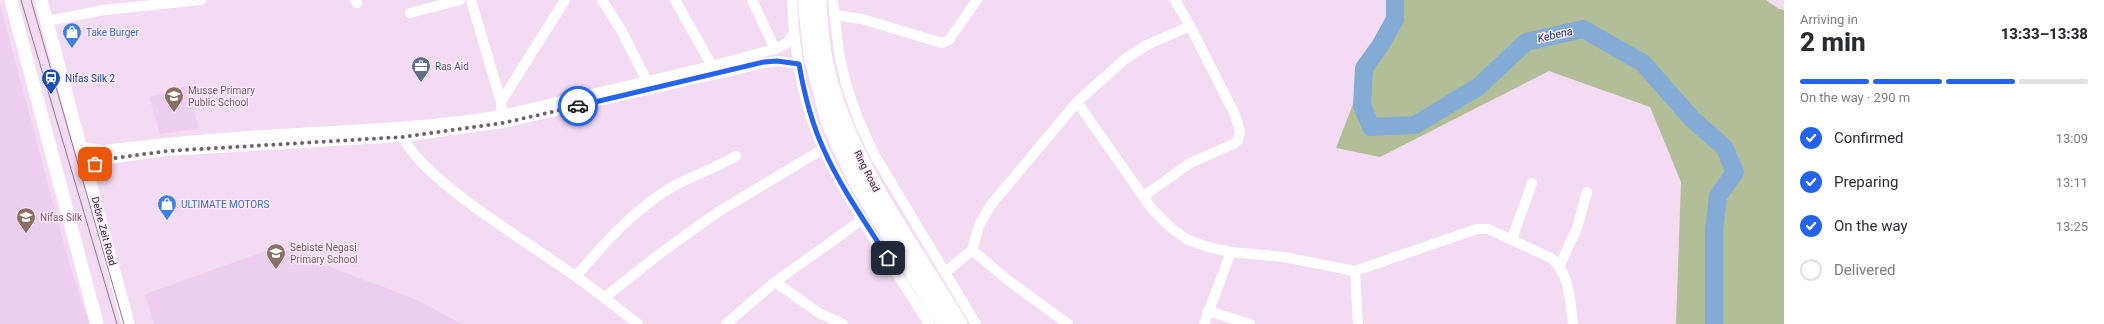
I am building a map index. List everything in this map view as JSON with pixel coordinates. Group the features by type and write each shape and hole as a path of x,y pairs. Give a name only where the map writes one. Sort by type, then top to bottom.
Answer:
{"highway":[{"name":"Ring Road","path":"805,0 810,55 829,124 857,184 944,324"},
{"name":"Ring Road","path":"819,0 823,41 831,83 841,113 855,146 876,189 960,324"}],"main road":[{"path":"11,0 97,324"},
{"name":"Debre Zeit Road","path":"41,0 82,147 128,324"}],"street":[{"path":"47,21 104,10 201,0"},
{"path":"410,13 460,0"},
{"path":"471,0 501,102 503,119"},
{"path":"501,102 565,0"},
{"path":"602,0 620,30 647,82"},
{"path":"675,0 712,66"},
{"path":"752,0 775,49"},
{"path":"792,0 793,34 799,64 811,116 823,149 842,186 929,324"},
{"path":"833,0 834,15 846,84 858,119 874,154 976,324"},
{"path":"834,15 862,19 942,43 949,40 977,0"},
{"path":"1144,196 1190,163 1234,144 1238,140 1240,132 1235,115 1190,26 1175,0"},
{"path":"946,272 972,250 979,226 990,206 1077,102 1125,59 1147,45 1190,26"},
{"path":"503,119 775,49 786,43 793,34"},
{"path":"88,170 95,164 108,159 167,151 236,147 401,132 503,119 764,62 777,61 799,64"},
{"path":"1077,102 1152,209 1186,239 1208,247 1231,252 1284,257 1355,271 1477,230 1488,229 1551,258 1560,265 1566,279 1573,324"},
{"path":"82,147 103,150 236,137 401,132"},
{"path":"401,132 427,168 447,186 576,276 638,324"},
{"path":"236,137 236,147"},
{"path":"604,298 658,255 718,212 823,149"},
{"path":"576,276 625,222 640,210 668,190 736,156"},
{"path":"1512,239 1532,183"},
{"path":"1560,265 1577,228 1586,192"},
{"path":"726,324 775,282 863,219"},
{"path":"972,250 1009,281 1068,324"},
{"path":"1204,324 1231,252"},
{"path":"1355,271 1358,324"},
{"path":"775,282 819,313 843,324"},
{"path":"1208,311 1250,324"}],"shaded area":[{"name":"Nifas Silk","path":"0,4 67,255 89,324 0,324"},
{"name":"Musse Primary Public School","path":"187,86 199,129 160,134 149,97"},
{"name":"Sebiste Negasi Primary School","path":"277,247 413,298 462,324 154,324 145,294"}],"green space":[{"path":"1393,0 1766,0 1779,9 1784,10 1784,324 1676,324 1681,182 1650,107 1549,71 1380,157 1336,148"}],"waterway":[{"name":"Kebena","path":"1395,0 1395,19 1380,46 1364,68 1362,105 1371,127 1415,125 1478,87 1526,42 1583,29 1643,63 1692,119 1724,147 1735,172 1718,196 1714,231 1714,324"}],"tram line":[{"path":"21,0 117,324"},
{"path":"31,0 124,324"}],"way so far":[{"path":"95,164 108,159 167,151 402,137 503,123 578,106"}],"place":[{"name":"Take Burger","path":"72,49"},
{"name":"Ras Aid","path":"421,83"},
{"name":"Nifas Silk 2","path":"51,95"},
{"name":"Musse Primary Public School","path":"174,113"},
{"name":"ULTIMATE MOTORS","path":"167,221"},
{"name":"Nifas Silk","path":"26,234"},
{"name":"Sebiste Negasi Primary School","path":"276,270"}],"route":[{"path":"578,106 764,62 777,61 799,64 808,106 823,149 842,186 888,258"}]}
